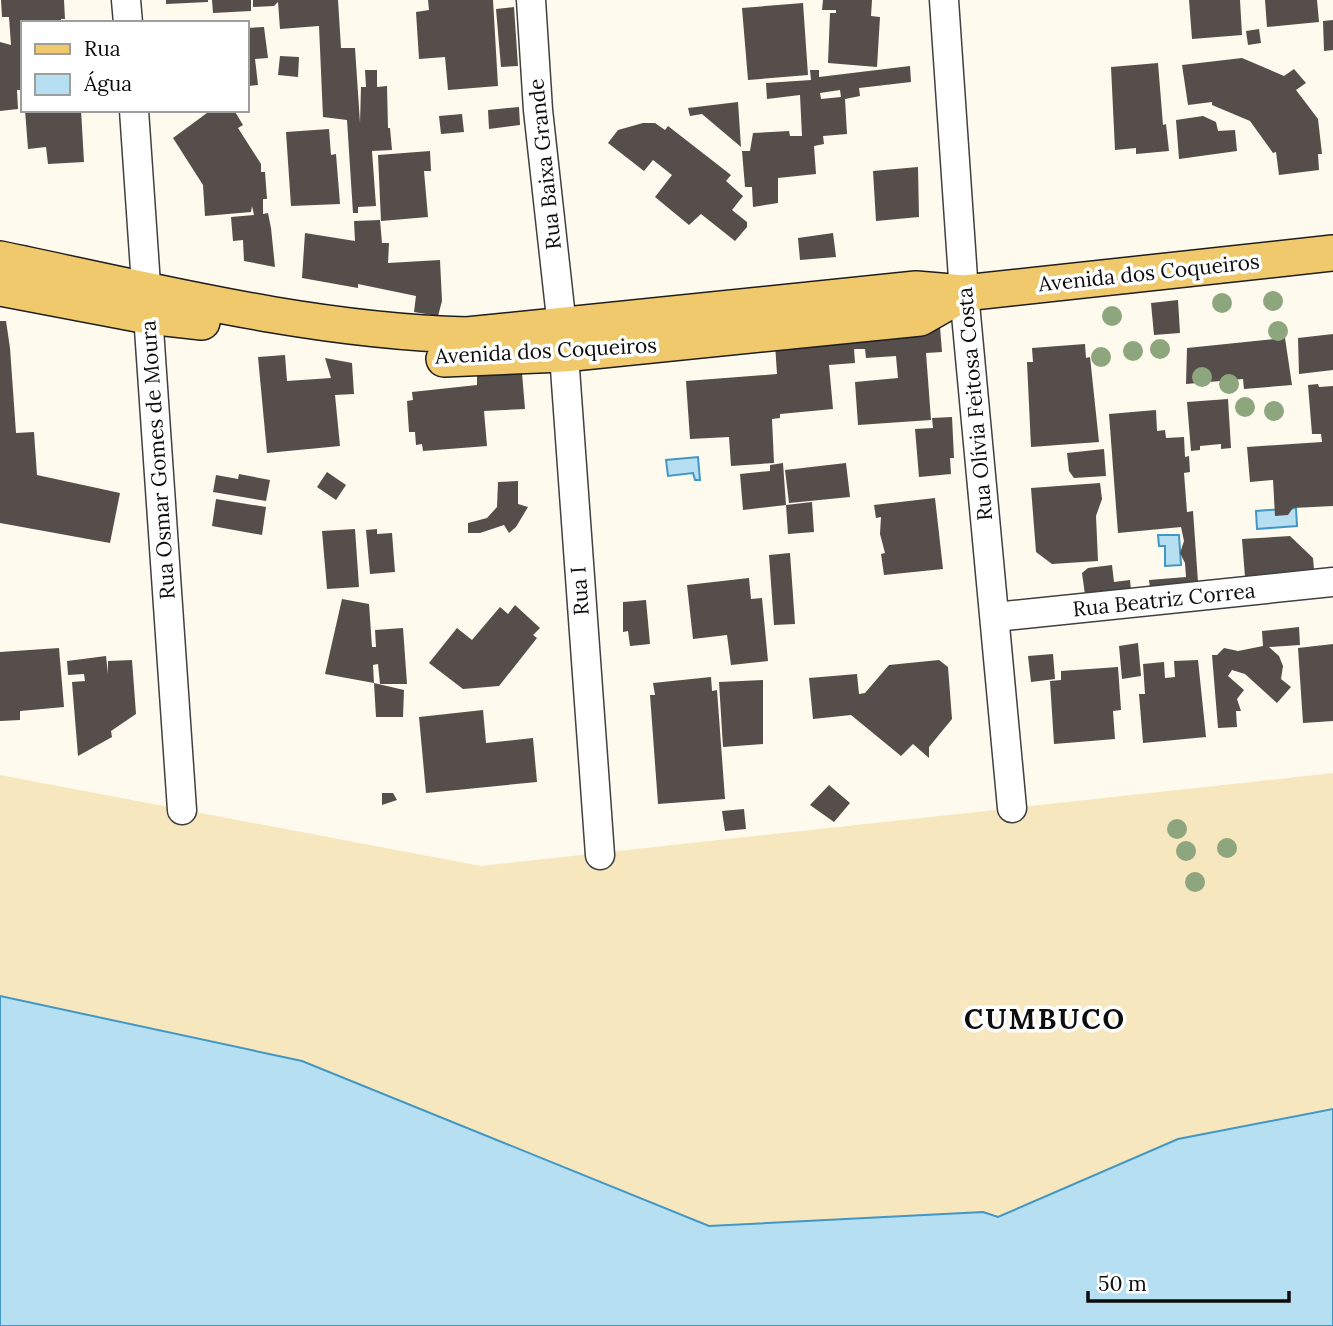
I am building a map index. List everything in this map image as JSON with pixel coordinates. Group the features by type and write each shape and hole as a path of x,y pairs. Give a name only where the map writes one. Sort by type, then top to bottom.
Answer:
{"main road":[{"name":"Avenida dos Coqueiros","path":"0,259 148,303 193,320 410,358 563,341 920,318 964,293 1333,253"},
{"name":"Avenida dos Coqueiros","path":"0,288 148,303"}],"street":[{"path":"126,0 128,21"},
{"name":"Rua Baixa Grande","path":"531,0 538,110 563,341"},
{"name":"Rua Olívia Feitosa Costa","path":"944,0 964,293 1012,808"},
{"name":"Rua Osmar Gomes de Moura","path":"134,112 182,810"},
{"name":"Rua I","path":"563,341 600,855"},
{"name":"Rua Beatriz Correa","path":"995,617 1333,582"}],"sand":[{"path":"1333,773 1333,1109 1178,1139 998,1218 983,1212 709,1226 302,1061 0,996 0,775 481,866"}],"water":[{"path":"698,457 700,480 695,480 693,473 668,476 666,460"},
{"path":"1296,508 1297,526 1257,529 1256,511"},
{"path":"1158,535 1179,535 1181,565 1165,566 1165,546 1159,546"},
{"path":"0,996 302,1061 709,1226 983,1212 998,1217 1178,1139 1333,1109 1333,1326 0,1326"}],"building":[{"path":"1,0 64,0 65,19 61,21 21,21 21,90 17,90 18,109 0,111 0,42 11,45 9,17 2,17"},
{"path":"166,0 208,0 208,2 166,4"},
{"path":"212,0 251,0 251,11 213,13"},
{"path":"253,0 338,0 341,48 355,48 360,123 361,87 366,87 365,70 377,70 377,87 387,86 388,128 392,150 372,151 376,206 358,207 358,213 353,213 347,120 323,117 319,26 280,29 278,2 274,6 253,7"},
{"path":"428,0 493,0 498,86 448,90 445,57 419,59 416,12 429,10"},
{"path":"823,0 872,0 871,16 880,17 877,67 828,63 830,13 836,13 836,10 822,10"},
{"path":"1189,0 1240,0 1242,35 1192,39"},
{"path":"1265,0 1317,0 1319,22 1267,27"},
{"path":"803,3 808,75 748,80 742,8"},
{"path":"514,7 518,66 501,67 496,9"},
{"path":"1333,20 1333,50 1324,51 1323,21"},
{"path":"264,27 268,58 255,59 258,85 248,86 248,28"},
{"path":"1259,29 1261,43 1248,45 1246,31"},
{"path":"280,56 299,57 298,77 278,75"},
{"path":"1242,58 1284,76 1294,69 1306,83 1296,90 1318,119 1322,154 1318,154 1319,170 1279,175 1276,152 1273,153 1250,121 1212,105 1212,102 1188,105 1182,65"},
{"path":"1158,63 1163,125 1166,124 1169,151 1136,154 1136,148 1115,150 1111,67"},
{"path":"910,66 911,82 859,88 860,96 845,99 847,134 823,136 824,144 814,146 816,174 778,178 778,203 753,207 752,187 745,187 742,151 750,151 753,133 789,131 790,136 802,136 800,95 767,99 766,83 811,80 810,70 819,70 819,77","holes":["840,90 841,97 821,99 820,93"]},
{"path":"738,102 741,147 702,114 690,116 688,108"},
{"path":"519,107 520,125 489,129 488,110"},
{"path":"25,112 81,112 84,162 48,164 46,147 28,149"},
{"path":"208,112 235,112 243,125 238,128 261,164 261,172 265,172 267,199 263,199 263,214 268,213 275,267 244,261 243,240 233,241 231,217 254,215 252,206 251,212 205,216 203,185 173,138"},
{"path":"462,114 464,132 441,134 439,116"},
{"path":"1203,116 1216,122 1218,131 1235,130 1237,151 1179,159 1176,120"},
{"path":"643,123 655,123 665,130 668,126 731,175 726,181 743,196 732,210 747,222 747,227 735,241 701,214 689,225 655,197 672,175 653,160 644,171 608,143 618,130"},
{"path":"329,129 331,155 336,154 340,204 291,206 286,132"},
{"path":"430,151 431,171 424,171 428,217 381,221 378,155"},
{"path":"918,167 919,217 876,221 873,171"},
{"path":"380,220 382,243 389,243 388,263 440,260 442,301 438,316 414,312 416,296 358,284 358,288 302,278 305,233 355,241 354,221"},
{"path":"833,233 836,257 800,260 798,238"},
{"path":"1178,300 1180,333 1154,335 1151,303"},
{"path":"0,321 6,321 10,348 16,433 34,432 37,475 120,493 110,543 0,523"},
{"path":"940,327 942,352 926,353 931,420 858,425 855,382 898,378 896,356 866,358 865,349 854,349 855,363 829,365 833,409 780,414 780,418 772,419 774,463 731,466 729,437 690,439 686,381 777,374 775,344"},
{"path":"1333,334 1333,370 1299,374 1298,338"},
{"path":"1285,338 1292,385 1244,389 1243,379 1186,384 1187,348"},
{"path":"1085,344 1086,358 1090,357 1099,442 1031,447 1027,362 1033,362 1032,348"},
{"path":"285,355 287,381 331,378 325,358 352,363 354,394 335,395 340,446 267,453 258,357"},
{"path":"522,373 525,409 484,411 487,446 423,451 422,444 416,445 415,432 409,432 407,401 413,400 412,392 477,385 477,376"},
{"path":"1318,384 1319,387 1333,386 1333,506 1293,508 1288,515 1275,516 1273,480 1250,482 1247,447 1322,442 1321,434 1312,434 1308,385"},
{"path":"1228,399 1231,448 1221,449 1221,444 1200,446 1200,450 1191,451 1187,402"},
{"path":"1156,410 1157,431 1165,430 1166,438 1184,437 1185,457 1189,456 1190,472 1184,473 1187,512 1193,511 1198,582 1150,588 1149,580 1186,577 1185,563 1180,553 1184,541 1181,527 1118,533 1109,414"},
{"path":"952,417 954,458 950,458 951,474 919,477 915,429 933,428 932,418"},
{"path":"1104,449 1106,476 1074,478 1069,471 1067,453"},
{"path":"783,463 786,505 743,510 740,474 770,471 770,465"},
{"path":"846,463 850,497 789,503 785,470"},
{"path":"327,472 346,485 336,500 317,487"},
{"path":"239,474 270,480 266,501 213,492 216,475 238,479"},
{"path":"518,481 518,504 528,507 516,527 509,533 504,525 480,533 468,533 468,523 487,518 497,507 498,482"},
{"path":"1100,483 1102,499 1096,516 1098,561 1052,564 1036,552 1031,488"},
{"path":"935,498 943,569 884,575 881,554 885,553 880,534 881,517 876,518 874,505"},
{"path":"216,499 266,507 262,535 212,526"},
{"path":"812,502 814,532 788,534 786,505"},
{"path":"355,529 359,587 327,589 322,531"},
{"path":"377,529 377,534 392,533 395,572 370,574 366,530"},
{"path":"1290,536 1313,558 1314,569 1245,577 1242,539"},
{"path":"790,553 795,624 774,625 769,555"},
{"path":"1112,565 1114,582 1130,580 1131,590 1085,595 1082,573 1088,568"},
{"path":"749,578 751,599 762,598 768,661 731,665 727,635 693,639 687,585"},
{"path":"342,599 369,604 372,647 376,647 375,630 403,628 407,684 380,684 378,664 373,665 374,683 325,674"},
{"path":"646,600 650,644 630,646 628,631 623,632 623,602"},
{"path":"515,605 540,628 533,635 537,638 499,686 463,689 429,663 457,628 472,640 500,607 508,614"},
{"path":"1299,627 1300,645 1269,647 1279,656 1283,666 1281,679 1291,687 1277,703 1245,674 1232,670 1228,676 1244,690 1237,699 1241,711 1236,711 1237,727 1218,728 1212,655 1217,655 1224,648 1238,651 1263,646 1262,631"},
{"path":"1138,643 1141,676 1122,679 1119,646"},
{"path":"1333,644 1333,721 1303,723 1298,648"},
{"path":"59,648 64,707 20,711 20,720 0,721 0,652"},
{"path":"1053,654 1055,679 1031,682 1028,656"},
{"path":"106,656 108,674 108,661 132,660 136,714 111,731 112,737 78,756 72,682 85,681 84,674 68,675 67,661"},
{"path":"939,660 948,667 952,719 929,747 929,758 913,744 901,756 851,715 813,719 809,678 857,674 859,694 865,693 889,665"},
{"path":"1198,660 1206,737 1143,743 1139,694 1145,694 1143,664 1164,662 1165,678 1175,677 1174,661"},
{"path":"1118,667 1121,710 1113,711 1115,739 1054,744 1050,681 1061,680 1061,671"},
{"path":"711,677 712,691 717,690 725,799 658,804 650,695 655,695 653,683"},
{"path":"763,680 763,744 723,747 719,682"},
{"path":"374,683 404,690 403,717 376,717"},
{"path":"483,710 486,743 533,738 537,782 426,793 419,717"},
{"path":"829,785 850,803 834,822 810,805"},
{"path":"382,793 393,793 397,800 382,805"},
{"path":"744,809 746,829 725,831 722,811"}],"district":[{"name":"CUMBUCO","path":"1045,1019"}]}
